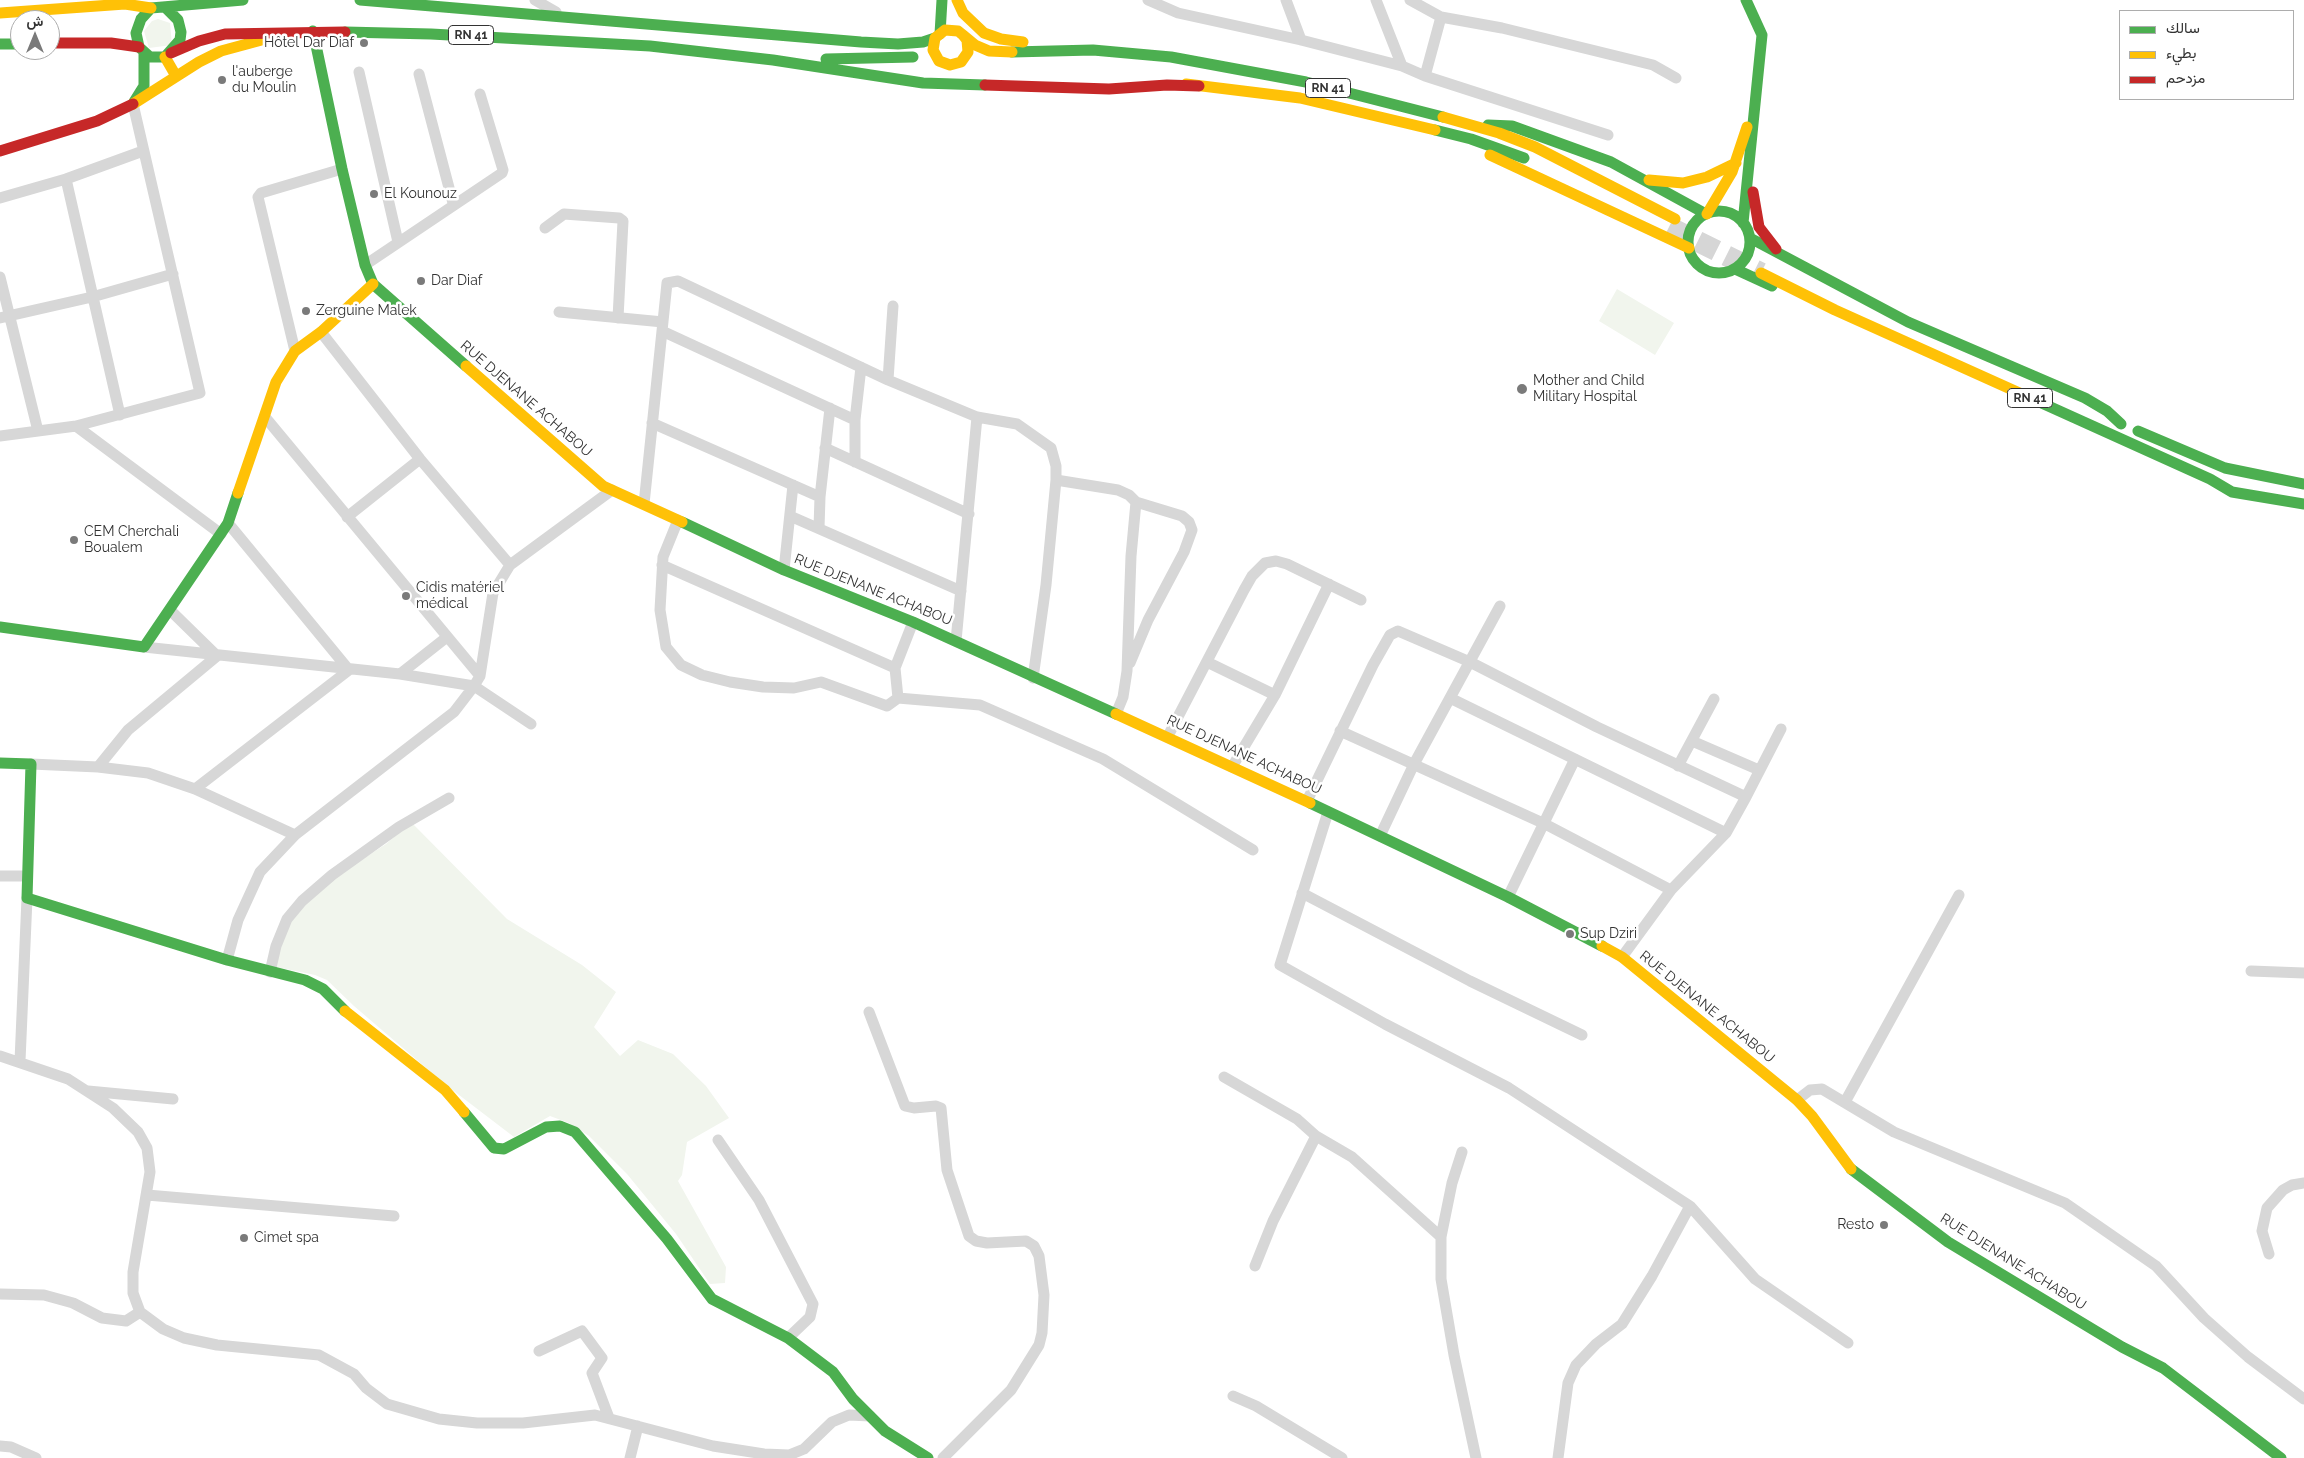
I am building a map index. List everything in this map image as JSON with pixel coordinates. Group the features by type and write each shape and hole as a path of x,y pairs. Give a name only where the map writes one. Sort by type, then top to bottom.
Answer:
{"main road":[{"path":"0,13 125,4 151,8 243,0"},
{"name":"RN 41","path":"360,0 898,44 923,42 952,30 961,33 976,45 989,51 1009,54 1093,50 1171,57 1306,82 1499,133 1535,147 1671,228"},
{"path":"939,61 933,50 938,36 942,0"},
{"path":"950,65 961,62 968,52 967,40 961,33 955,0"},
{"path":"955,0 964,13 984,33 1001,39 1093,50"},
{"path":"1735,269 1747,255 1750,238 1744,223 1762,35 1746,0"},
{"path":"60,43 111,43 141,50 158,58 168,55 176,48 181,32 176,16 166,7"},
{"path":"134,104 144,86 146,77 138,26 151,8"},
{"path":"0,151 97,121 134,104 176,76 221,51 308,31"},
{"name":"RN 41","path":"168,55 199,41 226,34 308,31 508,37 650,46 773,60 926,57 973,70"},
{"name":"RUE DJENANE ACHABOU","path":"308,31 365,265 372,284 603,486 784,570 913,622 1033,678 1168,736 1508,897 1622,957 1797,1100 1812,1116 1835,1153 1846,1165 1932,1230 2122,1347 2163,1368 2281,1458"},
{"path":"168,55 176,76"},
{"path":"773,60 924,83 1109,89 1167,85 1199,86"},
{"name":"RN 41","path":"1124,76 1300,98 1463,138 1517,155 1544,167"},
{"path":"1689,248 1688,240 1694,224 1707,214 1736,163 1757,96"},
{"path":"1472,126 1512,126 1611,162 1707,214 1727,212 1744,223"},
{"path":"1463,138 1492,156 1671,228 1681,227 1686,203"},
{"path":"1643,180 1684,183 1707,177 1736,163"},
{"path":"1750,169 1757,220 1774,250"},
{"path":"1571,179 1671,228 1689,248 1697,264 1710,272 1727,272 1735,269 1760,272 1758,258 1774,250"},
{"path":"1750,238 1908,322 2085,398 2107,411 2121,424"},
{"name":"RN 41","path":"1760,272 1911,334 2225,468 2304,484"},
{"name":"RN 41","path":"1760,272 1836,310 2210,479 2232,492 2264,500 2304,504"},
{"path":"0,627 144,647 228,523 276,382 295,352 321,332 372,284"},
{"path":"0,763 31,764 27,898 227,960 305,980 323,989 348,1014 445,1090 494,1148 504,1150 546,1127 560,1126 575,1132 667,1239 712,1299 788,1338 833,1372 853,1400 885,1431 928,1458"}],"street":[{"path":"484,10 504,0"},
{"path":"535,0 566,17"},
{"path":"1148,0 1178,13 1302,40 1402,66 1425,76 1608,135"},
{"path":"1286,0 1302,40"},
{"path":"1376,0 1402,66"},
{"path":"1410,0 1441,17 1502,28 1653,65 1676,78"},
{"path":"1425,76 1441,17"},
{"path":"359,72 398,242"},
{"path":"419,74 454,204"},
{"path":"365,265 454,204 501,175 503,170 480,94"},
{"path":"0,436 76,426 200,393 174,274 143,151 134,104"},
{"path":"0,198 66,179 143,151"},
{"path":"295,352 258,197 261,193 342,169"},
{"path":"66,179 120,415"},
{"path":"545,228 564,214 620,218 623,221 618,318"},
{"path":"5,317 92,297 174,274"},
{"path":"0,277 5,317 38,431"},
{"path":"644,504 667,283 678,281 888,380 977,417 1017,424 1040,439 1054,452 1056,480 1046,585 1033,678"},
{"path":"888,380 893,306"},
{"path":"559,312 618,318 662,327 855,420"},
{"path":"321,332 420,459 510,565"},
{"path":"855,462 855,420 861,367"},
{"path":"818,528 830,408"},
{"path":"265,417 447,637 477,681 531,724"},
{"path":"956,641 977,417"},
{"path":"652,423 820,496"},
{"path":"76,426 221,534"},
{"path":"825,448 969,514"},
{"path":"347,517 420,459"},
{"path":"1056,480 1109,487 1129,495 1136,502 1182,516 1189,522 1192,530 1192,536 1148,620 1127,671"},
{"path":"784,570 793,485"},
{"path":"227,960 238,920 260,872 295,835 454,712 477,681 493,593 510,565 612,490"},
{"path":"1116,714 1123,697 1127,671 1131,556 1136,502"},
{"path":"790,516 961,591"},
{"path":"678,520 662,565 660,610 666,647 681,665 702,675 763,687 794,688 821,682 887,706 898,698 980,705 998,711 1103,758 1253,850"},
{"path":"228,523 349,670"},
{"path":"1168,736 1244,590 1252,576 1265,563 1276,561 1287,564 1361,600"},
{"path":"662,565 896,668"},
{"path":"1232,767 1275,695 1329,584"},
{"path":"1380,836 1414,764 1452,699 1500,606"},
{"path":"170,610 218,656"},
{"path":"898,698 896,668 913,622"},
{"path":"1307,801 1340,731 1390,635 1394,632 1403,632 1470,662 1678,766 1746,797"},
{"path":"400,674 447,637"},
{"path":"144,647 349,670 477,681"},
{"path":"98,767 128,730 218,656"},
{"path":"1207,662 1275,695"},
{"path":"194,789 349,670"},
{"path":"1452,699 1726,833"},
{"path":"1678,766 1714,699"},
{"path":"1622,957 1671,890 1726,833 1781,729"},
{"path":"1340,731 1545,824 1671,890"},
{"path":"1692,741 1759,770"},
{"path":"1508,897 1575,759"},
{"path":"31,764 98,767 148,773 194,789 295,835"},
{"path":"270,972 276,946 287,919 302,900 332,875 399,827 449,798"},
{"path":"1328,812 1280,966 1385,1024 1509,1088 1690,1206 1755,1279 1848,1342"},
{"path":"0,876 27,876"},
{"path":"1302,893 1470,982 1582,1035"},
{"path":"1845,1102 1959,895"},
{"path":"20,1061 27,898"},
{"path":"2251,971 2304,973"},
{"path":"869,1012 905,1106 914,1108 936,1106 941,1108 947,1170 969,1236 976,1241 988,1243 1026,1241 1034,1246 1039,1256 1044,1294 1042,1333 1039,1345 1011,1390 943,1458"},
{"path":"0,1056 20,1061 68,1079 113,1108 138,1132 147,1148 150,1172 133,1272 133,1293 140,1312 163,1329 184,1338 218,1345 319,1355 354,1374 366,1388 387,1404 439,1419 478,1423 523,1423 581,1416 608,1418 713,1446 764,1454 789,1455 804,1449 832,1422 849,1415 870,1416"},
{"path":"1224,1078 1298,1119 1316,1136 1352,1157 1441,1237"},
{"path":"86,1090 173,1099"},
{"path":"1797,1100 1810,1090 1827,1091 1894,1132 1992,1171 2065,1203 2156,1266 2204,1318 2240,1351 2304,1399"},
{"path":"1255,1266 1273,1221 1316,1136"},
{"path":"718,1140 759,1200 813,1304 810,1317 788,1338"},
{"path":"1462,1152 1452,1183 1441,1237 1442,1280 1476,1458"},
{"path":"2269,1254 2262,1231 2267,1208 2283,1190 2292,1185 2304,1183"},
{"path":"147,1195 394,1216"},
{"path":"1558,1458 1566,1389 1576,1365 1596,1344 1622,1324 1652,1276 1690,1206"},
{"path":"0,1294 44,1295 73,1303 102,1318 126,1321 140,1312"},
{"path":"539,1352 582,1331 602,1358 592,1373 608,1418"},
{"path":"1234,1396 1256,1406 1342,1458"},
{"path":"630,1458 638,1426"},
{"path":"0,1446 12,1447 36,1458"}],"shaded area":[{"path":"158,19 170,23 172,45 149,48 144,31 152,21"},
{"path":"1617,289 1674,323 1655,355 1599,321"},
{"path":"411,822 507,919 582,965 616,992 594,1027 620,1056 638,1040 673,1054 706,1086 729,1118 687,1142 682,1175 678,1181 726,1267 725,1283 710,1284 676,1234 627,1174 589,1136 569,1123 550,1116 514,1137 446,1085 354,1006 327,980 315,975 276,967 282,932 300,908 343,872 386,844"}],"tunnel":[{"path":"1669,227 1761,273"}],"traffic: fast":[{"path":"165,7 178,20 181,32 180,40 165,57 150,57 139,47 136,33 141,19 151,8 243,0"},
{"path":"360,0 861,42 898,44 923,42 935,38"},
{"path":"940,34 942,0"},
{"path":"1743,223 1762,35 1746,0"},
{"path":"313,31 342,169 365,265 373,284 466,366"},
{"path":"345,32 431,34 650,46 773,60 923,83 985,85"},
{"path":"0,44 10,44"},
{"path":"1012,52 1093,50 1171,57 1306,82 1443,117"},
{"path":"134,102 144,86 144,53"},
{"path":"826,59 913,57"},
{"path":"1488,125 1512,126 1611,162 1706,214"},
{"path":"1435,130 1471,139 1524,158"},
{"path":"1719,211 1736,216 1741,220 1745,225 1750,242 1745,259 1741,264 1736,268 1719,273 1702,268 1697,264 1693,259 1688,242 1693,225 1697,220 1702,216 1719,211"},
{"path":"1750,238 1908,322 2085,398 2107,411 2121,424"},
{"path":"1735,269 1772,286"},
{"path":"2035,400 2210,479 2232,492 2304,504"},
{"path":"2138,431 2225,468 2304,484"},
{"path":"0,627 144,647 228,523 238,493"},
{"path":"682,522 784,570 913,622 1116,714"},
{"path":"0,763 31,764 27,898 227,960 305,980 323,989 345,1011"},
{"path":"1310,803 1508,897 1602,946"},
{"path":"464,1112 494,1148 504,1149 546,1127 560,1126 575,1132 667,1239 712,1299 788,1338 833,1372 853,1399 885,1431 928,1458"},
{"path":"1851,1169 1948,1242 2122,1347 2163,1368 2281,1458"}],"traffic: slow":[{"path":"957,0 963,13 984,33 1001,39 1023,42"},
{"path":"0,13 125,4 151,8"},
{"path":"963,35 967,40 968,52 961,62 950,65 939,61 933,50 935,38 945,30 958,31 963,35 975,45 989,51 1012,52"},
{"path":"133,104 199,62 221,51 269,38"},
{"path":"165,57 176,76"},
{"path":"1186,84 1300,98 1435,130"},
{"path":"1443,117 1499,133 1535,147 1675,219"},
{"path":"1707,214 1732,172 1747,127"},
{"path":"1490,155 1689,248"},
{"path":"1649,180 1683,183 1707,177 1736,163"},
{"path":"1761,273 1835,310 2035,400"},
{"path":"238,493 276,382 295,351 321,332 373,284"},
{"path":"466,366 603,486 682,522"},
{"path":"1116,714 1310,803"},
{"path":"1602,946 1622,957 1797,1100 1812,1116 1851,1169"},
{"path":"345,1011 445,1090 464,1112"}],"traffic: jam":[{"path":"171,53 199,41 225,34 345,32"},
{"path":"60,43 111,43 139,47"},
{"path":"985,85 1109,89 1167,85 1199,86"},
{"path":"0,151 97,121 133,104"},
{"path":"1753,192 1759,227 1776,249"}],"place":[{"name":"Hôtel Dar Diaf","path":"364,43"},
{"name":"l'auberge du Moulin","path":"222,80"},
{"name":"El Kounouz","path":"374,194"},
{"name":"Dar Diaf","path":"421,281"},
{"name":"Zerguine Malek","path":"306,311"},
{"name":"Mother and Child Military Hospital","path":"1522,389"},
{"name":"CEM Cherchali Boualem","path":"74,540"},
{"name":"Cidis matériel médical","path":"406,596"},
{"name":"Sup Dziri","path":"1570,934"},
{"name":"Resto","path":"1884,1225"},
{"name":"Cimet spa","path":"244,1238"}]}
